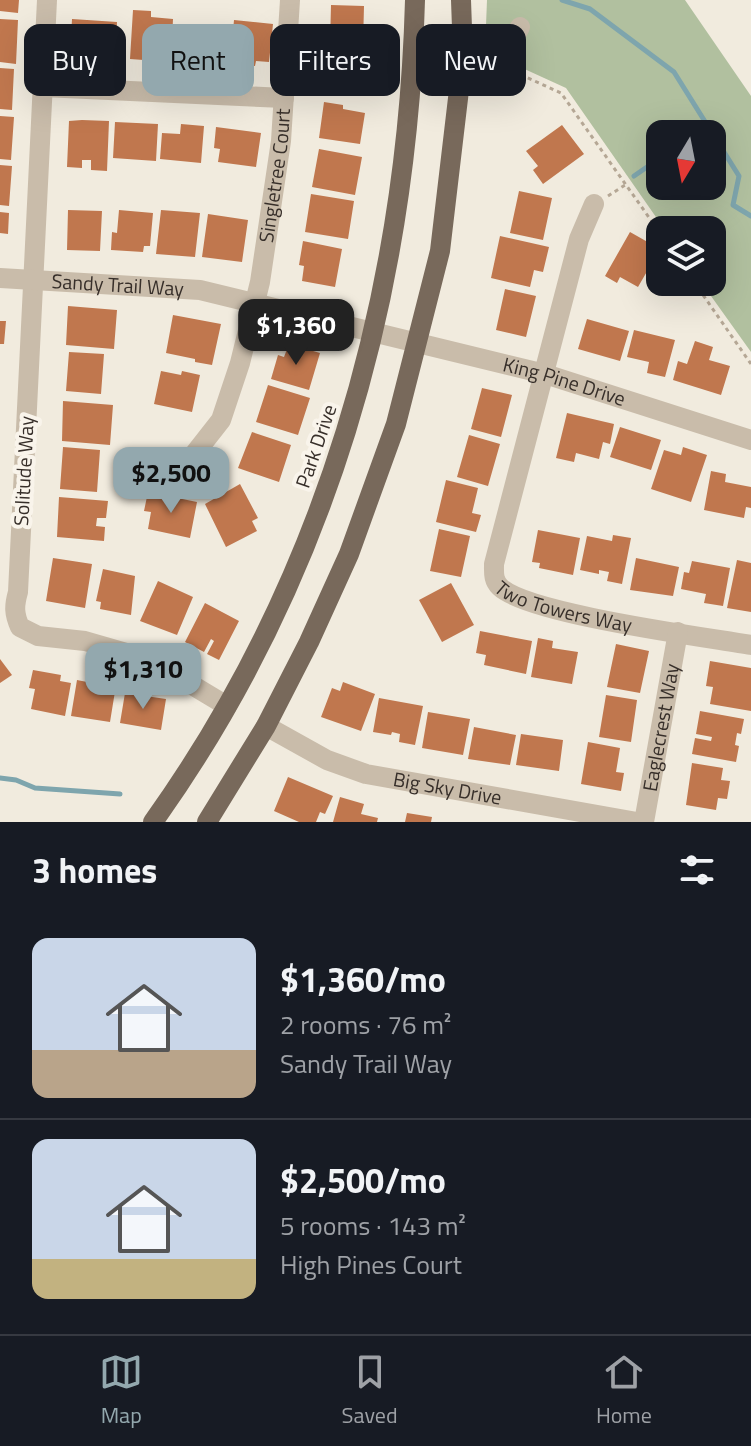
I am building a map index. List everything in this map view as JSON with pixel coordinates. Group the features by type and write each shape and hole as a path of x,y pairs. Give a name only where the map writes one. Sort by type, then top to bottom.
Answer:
{"main road":[{"name":"Park Drive","path":"153,822 227,706 271,621 333,474 354,411 375,331 393,242 405,161 415,0"},
{"path":"461,0 462,24"},
{"path":"207,822 266,726 309,642 349,554 392,436 440,251 458,96"}],"street":[{"name":"Solitude Way","path":"46,24 47,0"},
{"name":"Singletree Court","path":"192,457 221,420 255,303 276,176 290,0"},
{"path":"126,91 284,98"},
{"name":"Solitude Way","path":"43,96 15,618 20,627 38,636 85,641 137,656 227,706"},
{"path":"545,374 579,239 594,204"},
{"name":"Sandy Trail Way","path":"0,278 178,287 375,331"},
{"name":"King Pine Drive","path":"375,331 545,374 751,440"},
{"name":"Two Towers Way","path":"545,374 494,564 493,576 499,586 528,601 577,614 751,645"},
{"name":"Eaglecrest Way","path":"644,822 678,632"},
{"name":"Big Sky Drive","path":"266,726 327,760 366,774 637,822"}],"path":[{"path":"526,77 561,93 648,216"},
{"path":"704,296 751,364"}],"green space":[{"path":"487,0 685,0 751,96 751,352 711,296 726,296 726,216 655,216 566,88 526,70 526,24 486,24"}],"building":[{"path":"0,0 19,0 18,13 0,11"},
{"path":"331,5 364,6 364,24 331,24"},
{"path":"133,10 151,11 151,17 173,19 173,24 142,24 142,60 130,59"},
{"path":"0,19 18,20 16,64 0,62"},
{"path":"72,19 117,22 117,24 72,24"},
{"path":"234,20 273,24 270,24 269,62 256,61 254,66 254,24 234,24"},
{"path":"0,68 14,69 12,110 0,109"},
{"path":"324,102 365,113 360,144 319,138"},
{"path":"0,116 14,117 11,160 0,159"},
{"path":"69,121 109,121 107,171 91,170 91,160 82,160 82,168 67,167"},
{"path":"115,122 158,124 156,161 113,158"},
{"path":"181,124 204,126 201,163 160,159 162,133 180,134"},
{"path":"562,125 584,154 543,184 533,170 538,166 526,151"},
{"path":"216,127 261,133 256,167 218,162 220,149 214,148"},
{"path":"319,149 362,157 355,195 312,187"},
{"path":"0,165 12,166 9,206 0,205"},
{"path":"519,191 552,198 543,240 510,233"},
{"path":"311,194 354,201 348,239 305,232"},
{"path":"68,210 102,211 100,251 67,250"},
{"path":"119,210 153,213 150,246 144,246 143,252 111,250 112,232 117,233"},
{"path":"161,210 200,213 195,257 156,254"},
{"path":"0,212 9,213 8,234 0,233"},
{"path":"208,214 248,220 242,262 202,257"},
{"path":"630,232 646,241 646,273 638,287 620,277 617,283 605,276"},
{"path":"500,236 549,247 543,272 534,270 530,287 491,278"},
{"path":"303,241 342,249 335,287 302,281 304,266 299,265"},
{"path":"505,289 536,296 526,337 496,330"},
{"path":"68,306 117,310 114,349 66,345"},
{"path":"173,315 221,324 212,365 166,353"},
{"path":"587,319 629,331 620,361 578,349"},
{"path":"0,321 6,321 4,344 0,344"},
{"path":"634,330 675,340 665,377 647,373 649,362 627,357"},
{"path":"695,341 713,347 709,360 730,366 721,395 673,380 678,361 687,364"},
{"path":"289,344 320,353 309,390 271,379 278,355 284,357"},
{"path":"69,352 104,354 101,394 66,391"},
{"path":"161,371 200,375 192,412 154,404"},
{"path":"268,385 310,398 298,435 256,422"},
{"path":"482,388 512,395 501,437 471,429"},
{"path":"63,401 113,405 110,445 62,441"},
{"path":"567,413 614,424 610,444 603,442 599,459 576,453 574,462 556,458"},
{"path":"620,427 661,440 651,470 610,457"},
{"path":"252,432 291,445 279,482 238,468"},
{"path":"469,435 500,444 488,486 457,477"},
{"path":"63,447 100,450 97,492 60,489"},
{"path":"683,447 707,455 691,502 651,489 664,450 681,455"},
{"path":"711,471 726,474 725,482 751,487 751,508 746,507 744,518 704,510"},
{"path":"446,480 478,488 472,513 481,515 476,532 436,522"},
{"path":"240,484 258,518 252,521 257,531 226,547 205,504"},
{"path":"148,492 197,502 190,538 148,529 151,512 144,511"},
{"path":"59,497 108,501 106,518 97,518 96,526 105,527 104,541 57,537"},
{"path":"439,529 470,536 461,577 430,571"},
{"path":"538,530 580,538 573,575 539,568 540,563 532,562"},
{"path":"613,535 631,538 622,584 607,581 609,572 599,570 599,574 580,570 587,536 612,541"},
{"path":"53,558 92,564 85,608 46,601"},
{"path":"636,558 679,567 673,596 630,590"},
{"path":"737,560 751,563 751,612 727,608"},
{"path":"692,561 730,568 723,606 704,603 706,594 681,589 684,572 689,573"},
{"path":"103,569 135,576 131,615 100,609 101,602 96,601"},
{"path":"158,581 193,597 177,635 140,621"},
{"path":"451,583 474,625 442,642 419,600"},
{"path":"205,603 239,621 219,660 207,654 214,641 211,639 204,652 185,642"},
{"path":"480,631 532,641 526,674 484,665 486,655 476,653"},
{"path":"538,638 553,641 552,648 578,652 572,684 531,677"},
{"path":"616,644 649,651 640,693 607,687"},
{"path":"0,659 12,675 0,683"},
{"path":"710,661 751,668 751,711 710,704 713,687 706,686"},
{"path":"33,670 61,675 60,681 71,683 65,716 31,709 35,689 29,688"},
{"path":"93,675 117,679 110,722 71,716 77,680 92,683"},
{"path":"343,682 375,694 361,731 321,717 332,688 340,691"},
{"path":"125,693 166,699 161,730 120,723"},
{"path":"606,695 637,700 631,742 599,737"},
{"path":"379,698 423,706 415,745 399,742 400,734 373,732"},
{"path":"700,711 744,719 741,734 737,733 735,745 739,746 736,762 692,754 695,738 711,741 712,737 696,734"},
{"path":"428,712 470,719 463,755 422,748"},
{"path":"474,727 516,735 510,765 468,759"},
{"path":"521,734 563,740 559,771 516,765"},
{"path":"588,742 620,748 616,772 624,773 621,791 581,784"},
{"path":"692,763 723,768 721,780 730,781 727,799 718,798 716,810 686,805"},
{"path":"288,777 333,796 325,814 320,812 316,822 299,822 274,811"},
{"path":"340,797 364,804 361,814 378,818 377,822 333,822"},
{"path":"407,813 432,817 431,822 405,822"}],"waterway":[{"path":"562,0 590,9 674,72 739,176 733,205 751,216"},
{"path":"634,176 646,168"},
{"path":"0,778 16,780 35,788 120,794"}]}
